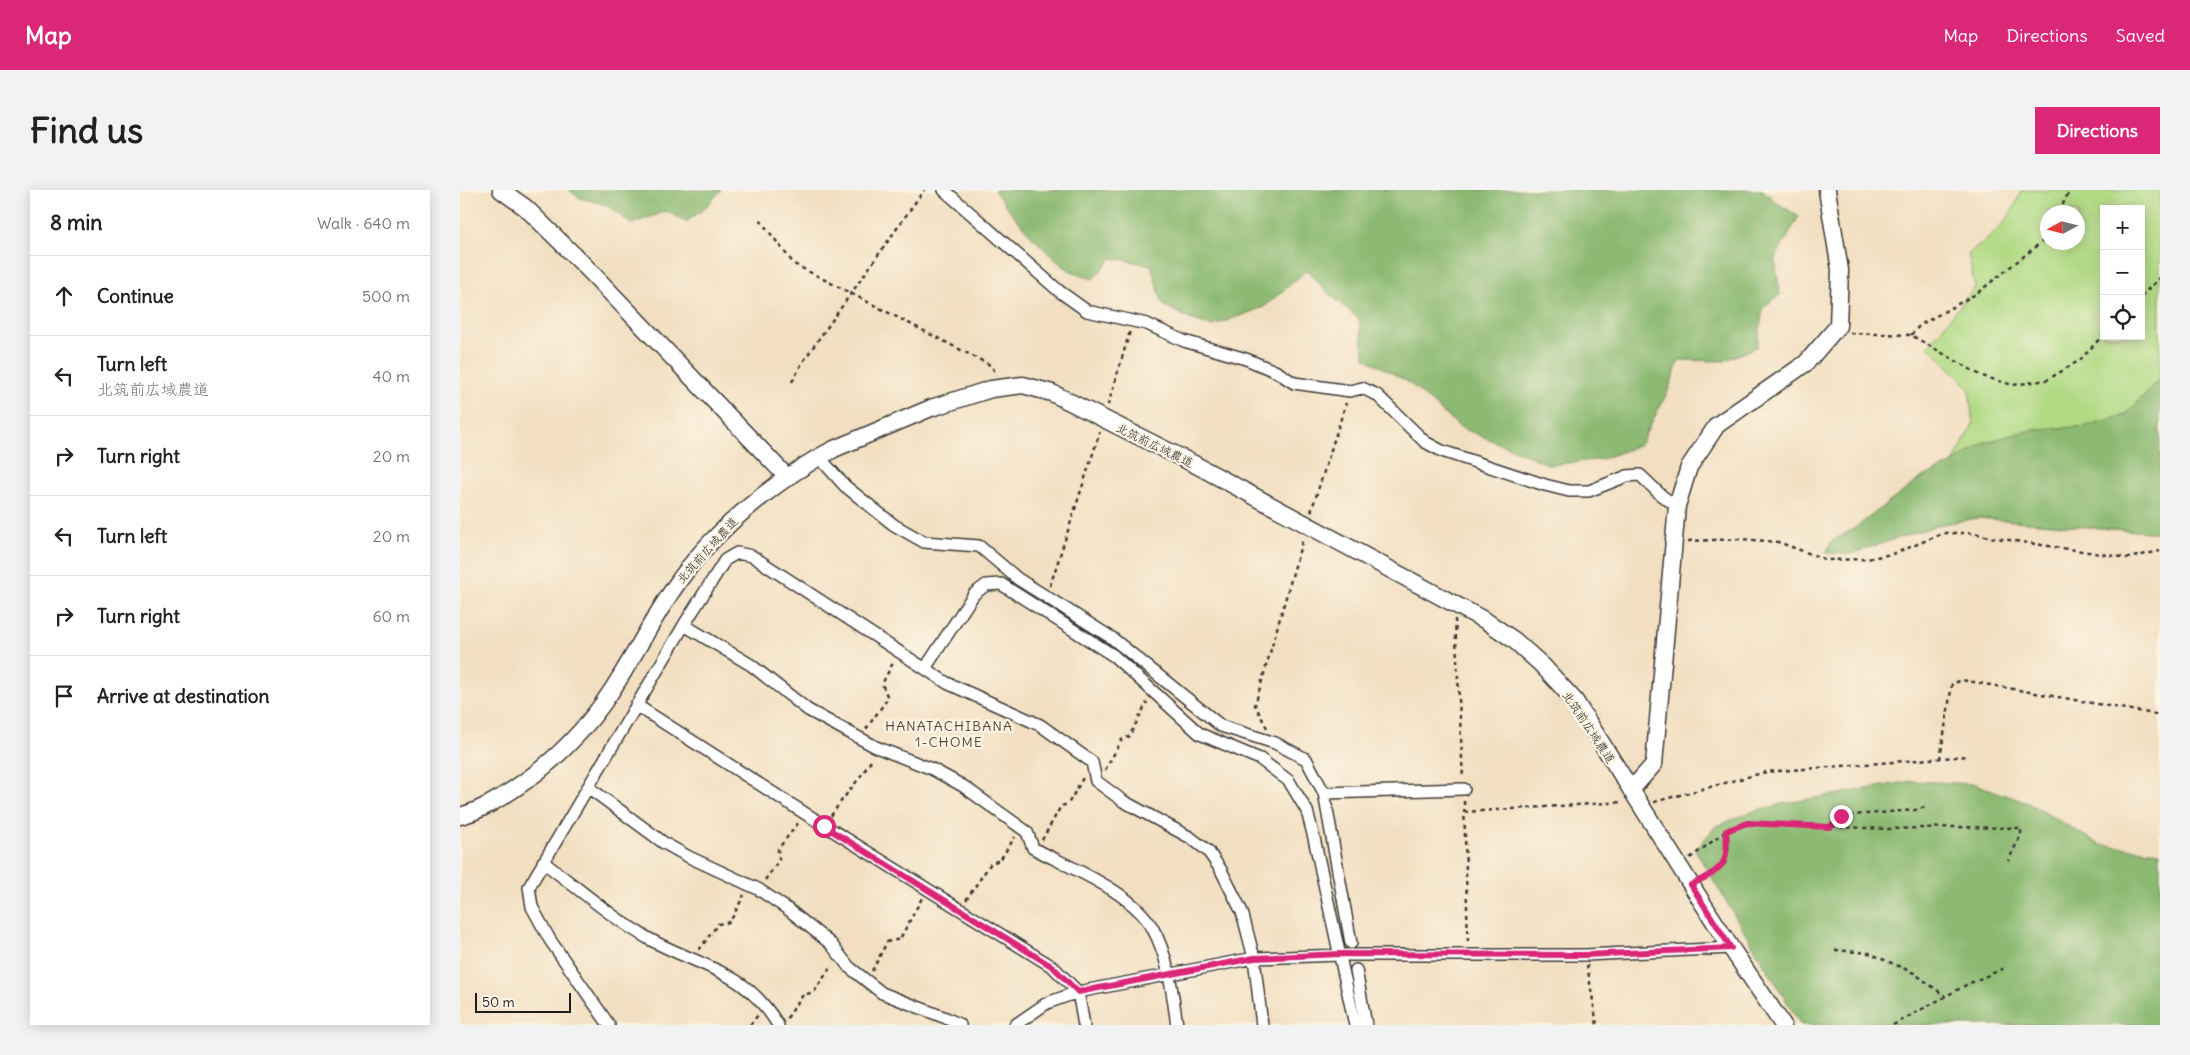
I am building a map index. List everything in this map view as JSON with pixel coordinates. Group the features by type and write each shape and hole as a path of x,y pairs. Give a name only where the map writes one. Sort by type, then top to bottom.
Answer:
{"street":[{"path":"501,190 526,208 585,266 788,478"},
{"path":"944,190 1059,290 1086,311 1147,324 1184,341 1246,359 1277,372 1294,383 1350,391 1362,388 1377,395 1426,442 1442,451 1570,491 1589,491 1628,476 1640,476 1662,496 1677,506"},
{"path":"1636,798 1654,764 1677,506 1689,467 1717,425 1806,363 1838,326 1840,270 1827,190"},
{"name":"北筑前広域農道","path":"460,816 471,813 497,800 521,784 587,725 612,690 654,617 685,572 718,535 745,509 819,456 931,408 992,389 1023,385 1052,393 1196,464 1454,603 1514,640 1542,665 1575,701 1731,948 1783,1025"},
{"path":"819,456 845,486 894,525 924,542 979,546 1018,579 1112,638 1221,726 1275,743 1306,759 1324,793 1327,820 1351,943"},
{"path":"609,1025 550,940 532,906 529,887 684,624 725,560 737,553 752,556 900,650 947,683 1040,724 1092,762 1096,781 1123,801 1191,838 1208,851 1221,870 1242,912 1254,958 1262,1025"},
{"path":"926,667 974,594 986,585 1000,584 1114,656 1200,734 1260,759 1289,781 1307,811 1355,1025"},
{"path":"684,624 751,664 808,710 879,748 932,769 955,782 1027,832 1033,848 1120,895 1139,911 1152,927 1161,944 1170,976 1177,1025"},
{"path":"636,705 824,826 1053,967 1078,992 1084,1025"},
{"path":"1250,755 1254,736"},
{"path":"588,787 664,843 753,887 789,910 831,944 849,967 882,993 960,1025"},
{"path":"1324,793 1464,789"},
{"path":"543,862 651,940 694,958 733,978 754,993 766,1005 778,1025"},
{"path":"1015,1025 1047,1003 1078,992 1170,976 1254,958 1340,954 1585,955 1731,948"},
{"path":"1356,970 1366,1025"}],"path":[{"path":"792,382 802,363 924,190"},
{"path":"2062,205 2070,190"},
{"path":"760,220 794,264 992,366 1002,388"},
{"path":"1911,335 1920,325 1976,294 2040,243"},
{"path":"2142,295 2160,278"},
{"path":"1046,597 1104,420 1133,322"},
{"path":"1838,326 1848,333 1911,335 1982,376 2013,385 2047,380 2080,360 2100,338"},
{"path":"1275,743 1255,705 1307,525 1350,391"},
{"path":"1674,543 1741,539 1778,542 1827,560 1867,559 1896,553 1944,533 1974,533 1989,537 2128,558 2160,551"},
{"path":"859,738 888,698 882,684 900,650"},
{"path":"1940,758 1952,684 1962,680 2160,715"},
{"path":"1096,781 1109,766 1123,738 1129,738 1153,691"},
{"path":"824,826 850,787 858,783 879,748"},
{"path":"1464,812 1627,802 1636,798 1766,772 1968,756"},
{"path":"1033,848 1046,836 1061,806 1068,804 1092,762"},
{"path":"1830,827 1841,816 1915,810 1925,807"},
{"path":"694,958 718,924 730,922 753,887 779,860 778,849 806,814"},
{"path":"1679,866 1726,831 1747,823 1830,827 2020,828 2021,835 2008,861"},
{"path":"1691,885 1714,872 1725,863 1728,849 1726,831"},
{"path":"960,910 991,863 1000,860 1012,838 1027,832"},
{"path":"867,981 887,942 900,939 926,889"},
{"path":"1835,950 1869,953 1914,973 1945,996"},
{"path":"782,1025 803,995 814,992 839,954"},
{"path":"1585,955 1597,1025"},
{"path":"1893,1025 1945,996 2005,968"}],"green space":[{"path":"569,190 721,190 704,209 686,222 667,211 631,224 607,205 580,198"},
{"path":"994,190 1763,190 1777,203 1799,216 1775,259 1780,295 1763,307 1757,347 1724,361 1679,360 1668,391 1640,445 1602,459 1550,465 1460,427 1408,382 1365,358 1359,319 1328,293 1307,270 1264,307 1212,326 1190,319 1163,305 1151,265 1112,258 1093,279 1077,274 1065,267 1042,248"},
{"path":"2021,190 2160,190 2160,378 2126,415 2081,427 2035,429 1983,443 1953,463 1973,424 1969,388 1928,346 1975,287 1968,254 2000,227 2012,211"},
{"path":"2160,378 2160,533 1977,518 1938,525 1850,554 1826,553 1831,542 1855,528 1921,478 1953,463 1983,443 2035,429 2081,427 2126,415"},
{"path":"1912,781 1975,784 2028,803 2101,845 2160,852 2160,1025 1801,1025 1695,850 1716,826 1757,810 1786,803"}],"district":[{"name":"HANATACHIBANA 1-CHOME","path":"949,734"}],"route":[{"path":"824,826 1053,967 1078,992 1170,976 1254,958 1340,954 1585,955 1731,948 1691,885 1714,872 1725,863 1728,849 1726,831 1747,823 1830,827 1841,816"}]}
